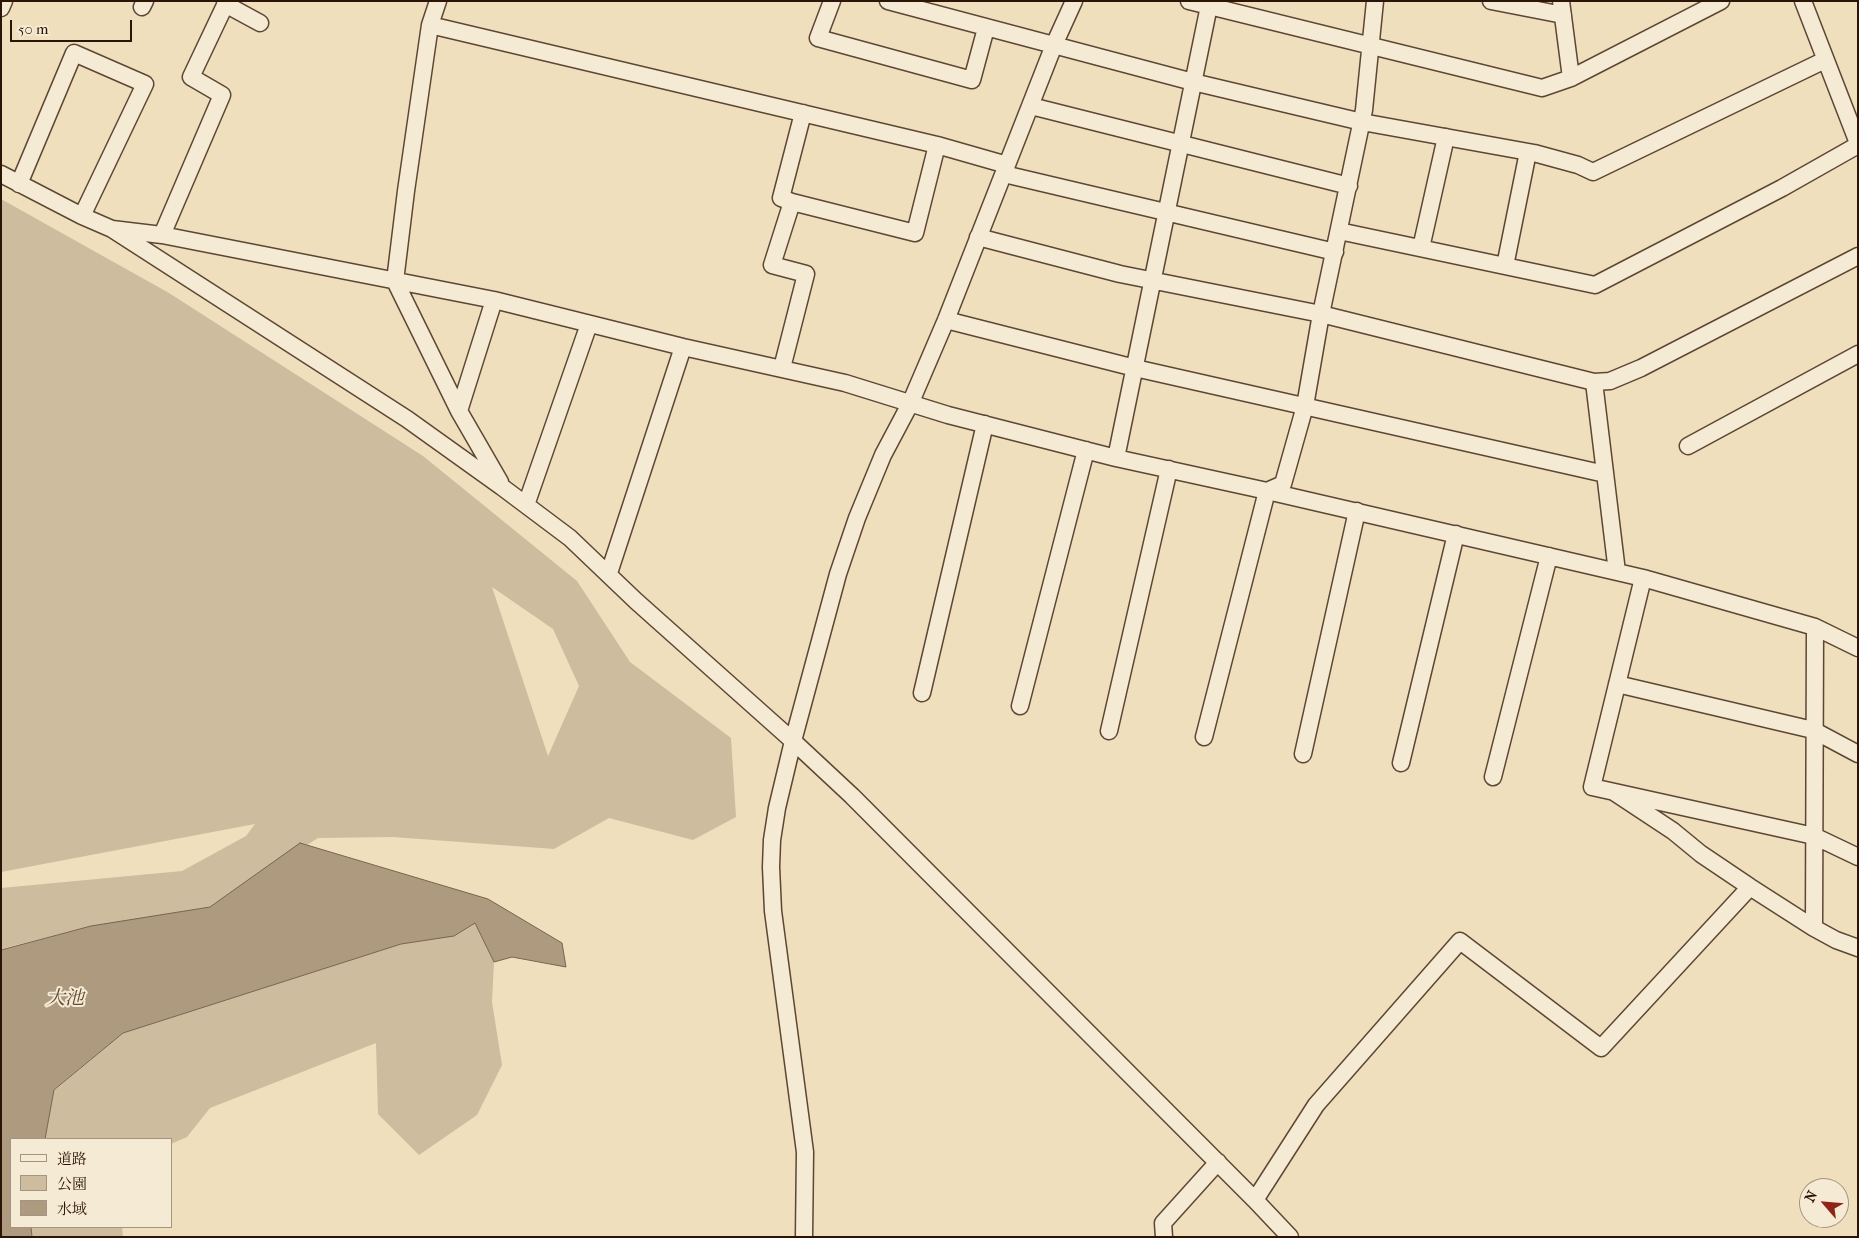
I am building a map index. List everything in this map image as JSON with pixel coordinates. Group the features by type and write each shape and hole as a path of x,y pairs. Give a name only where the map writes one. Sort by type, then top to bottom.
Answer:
{"street":[{"path":"1,8 4,1"},
{"path":"438,1 430,25 395,281 459,411 502,486"},
{"path":"832,1 818,38 972,80 986,28"},
{"path":"888,1 1194,82 1362,122 1528,152 1578,165 1593,172 1825,60"},
{"path":"804,1237 804,1152 774,911 771,867 772,840 778,808 793,741 838,574 857,518 883,455 910,404 946,320 1054,45 1074,1"},
{"path":"1189,1 1210,3 1371,47 1542,88 1571,78 1721,1"},
{"path":"1267,491 1283,484 1304,406 1321,314 1362,122 1376,1"},
{"path":"1491,1 1562,8 1571,78"},
{"path":"1339,231 1595,285 1782,188 1858,144 1803,1"},
{"path":"162,235 222,95 190,78 226,3 260,23"},
{"path":"1116,458 1210,3"},
{"path":"430,25 937,145 1005,170 1166,214 1335,252"},
{"path":"19,184 74,53 145,84 82,216"},
{"path":"1031,106 1349,186"},
{"path":"803,114 781,198 915,233 937,145"},
{"path":"1421,248 1446,138"},
{"path":"1505,266 1528,152"},
{"path":"1,174 112,230 407,420 502,486 570,538 636,601 852,796 1218,1162 1290,1237"},
{"path":"782,368 806,274 772,265 792,202"},
{"path":"112,230 162,235 494,300 683,347 845,383 910,404 1116,458 1357,511 1643,578 1815,627 1858,648"},
{"path":"978,237 1120,274 1321,314 1594,382 1610,381 1641,368 1858,256"},
{"path":"459,411 494,300"},
{"path":"946,320 1135,368 1605,474"},
{"path":"526,505 589,324"},
{"path":"608,574 683,347"},
{"path":"1688,446 1858,354"},
{"path":"1594,382 1617,572"},
{"path":"922,693 985,424"},
{"path":"1020,706 1086,450"},
{"path":"1109,731 1170,470"},
{"path":"1204,737 1267,491"},
{"path":"1303,754 1357,511"},
{"path":"1401,763 1456,534"},
{"path":"1493,777 1549,556"},
{"path":"1643,578 1592,787 1814,836 1858,857"},
{"path":"1814,928 1815,627"},
{"path":"1617,684 1814,730 1858,754"},
{"path":"1614,792 1673,831 1701,854 1814,928 1836,940 1858,948"},
{"path":"1255,1200 1316,1105 1460,941 1601,1048 1750,887"},
{"path":"1164,1237 1163,1223 1218,1162"}],"green space":[{"path":"1,199 169,293 423,456 577,581 630,662 731,738 736,817 693,840 609,818 554,849 393,837 318,838 210,907 79,929 1,949 1,888 182,871 246,836 255,824 1,872","holes":["492,587 553,629 579,686 548,756"]},
{"path":"475,923 494,962 492,1002 502,1065 477,1115 419,1155 378,1114 376,1043 210,1108 187,1137 172,1144 172,1138 45,1138 54,1091 123,1033 401,944 444,937"},
{"path":"31,1228 122,1228 123,1237 32,1237"}],"water":[{"name":"大池","path":"300,843 488,899 562,943 566,967 512,957 494,962 475,923 454,936 401,944 123,1033 54,1090 45,1138 10,1138 10,1228 31,1228 32,1237 1,1237 1,950 91,926 210,907"}]}
